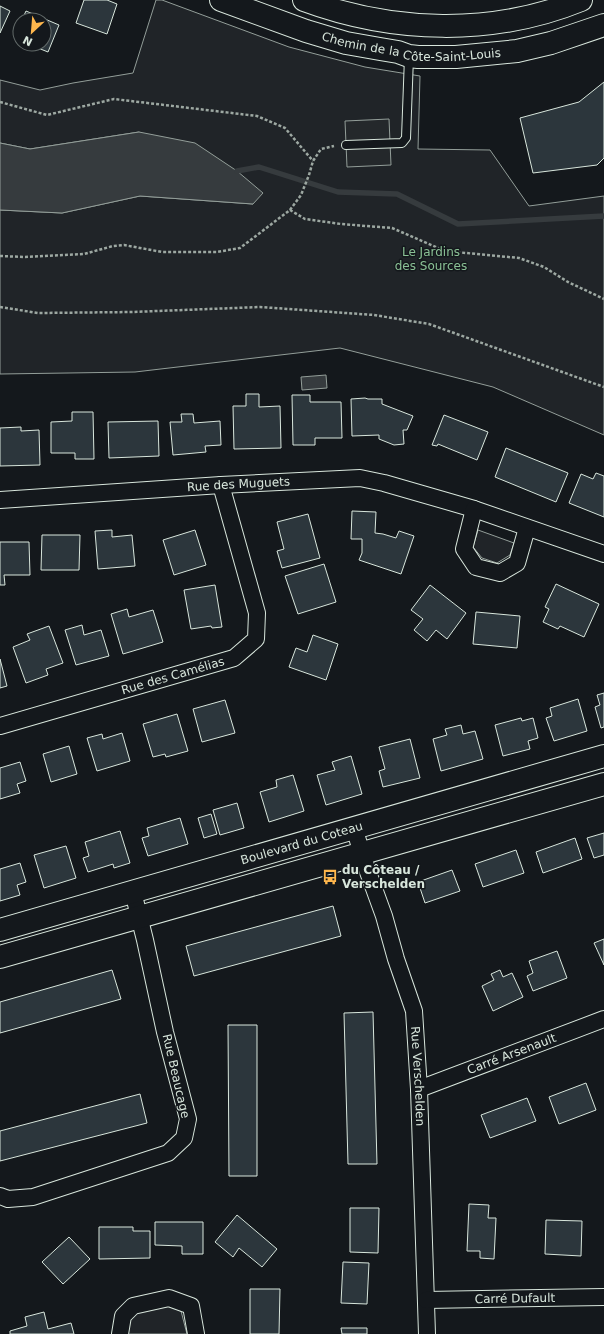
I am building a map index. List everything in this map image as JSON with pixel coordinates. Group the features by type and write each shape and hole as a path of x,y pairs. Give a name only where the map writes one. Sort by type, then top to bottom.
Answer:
{"street":[{"name":"Chemin de la Côte-Saint-Louis","path":"221,0 328,37 367,47 398,52 409,56 435,58 476,56 514,51 563,40 604,25"},
{"name":"Chemin de la Côte-Saint-Louis","path":"304,0 357,16 407,25 439,26 467,25 509,20 555,10 581,0"},
{"path":"525,17 534,47"},
{"name":"Rue des Muguets","path":"0,500 221,485 360,478 474,509 604,554"},
{"name":"Rue des Camélias","path":"0,726 234,658 256,639 257,613 221,485"},
{"path":"474,509 464,549 476,567 500,573 517,563 527,528"},
{"name":"Boulevard du Coteau","path":"0,930 604,756"},
{"path":"0,957 604,784"},
{"name":"Rue Verschelden","path":"354,828 414,1011 420,1089 427,1334"},
{"name":"Rue Beaucage","path":"0,1196 8,1199 33,1197 168,1153 184,1138 188,1119 165,1032 132,892"},
{"name":"Carré Arsenault","path":"420,1089 604,1019"},
{"name":"Carré Dufault","path":"426,1300 604,1297"},
{"path":"120,1334 123,1316 133,1306 169,1298 191,1306 196,1334"}],"lane":[{"path":"346,145 402,143 406,138 409,56"}],"path":[{"path":"0,102 47,115 114,99 257,116 285,128 313,161"},
{"path":"0,256 25,257 84,254 113,246 124,245 162,252 217,252 240,248 290,210 301,195 313,161 321,149 329,146 346,145"},
{"path":"290,210 305,219 341,224 392,228 445,251 519,258 544,267 568,282 604,299"},
{"path":"0,308 38,313 132,312 260,307 374,315 429,324 604,387"}],"green space":[{"name":"Le Jardins des Sources","path":"156,0 162,0 289,47 365,67 420,76 418,149 490,150 529,206 604,196 604,435 493,387 340,348 135,372 0,374 0,210 62,213 140,196 253,204 139,132 30,149 0,143 0,80 40,90 133,73"},
{"path":"478,530 514,543 510,555 497,563 482,558 473,547"},
{"path":"165,1305 181,1311 187,1334 128,1334 128,1318 137,1311"}],"shaded area":[{"path":"389,119 391,165 347,167 345,121"},
{"path":"139,132 195,143 237,171 263,193 253,204 140,196 62,213 0,210 0,143 30,149"},
{"path":"326,375 327,388 302,390 301,377"}],"building":[{"path":"84,0 107,0 117,4 107,34 76,23"},
{"path":"0,6 10,11 0,33"},
{"path":"52,22 59,25 52,42"},
{"path":"604,82 604,158 597,165 533,173 520,118 579,102"},
{"path":"246,394 259,394 259,407 280,406 281,448 234,449 233,406 246,406"},
{"path":"292,395 310,395 310,402 341,402 342,438 315,438 315,445 293,445"},
{"path":"351,399 382,399 382,404 413,416 407,430 403,430 404,444 394,445 379,439 379,435 352,436"},
{"path":"72,412 93,412 94,459 75,459 75,453 51,453 51,422 72,421"},
{"path":"181,414 193,414 194,423 220,421 221,445 205,446 206,452 173,455 170,422 182,422"},
{"path":"444,415 488,432 477,460 438,444 437,446 432,445"},
{"path":"158,421 159,456 109,458 108,422"},
{"path":"21,427 21,431 39,430 40,465 0,466 0,428"},
{"path":"506,448 568,473 556,502 495,477"},
{"path":"596,473 604,476 604,517 569,503 581,474 593,479"},
{"path":"352,511 376,512 375,533 396,538 399,531 414,536 401,574 359,560 362,553 362,539 351,539"},
{"path":"308,514 320,558 282,568 277,551 284,549 277,522"},
{"path":"112,530 112,537 132,535 135,566 98,569 95,531"},
{"path":"195,530 206,565 174,575 163,540"},
{"path":"42,535 80,535 79,570 41,570"},
{"path":"0,542 29,542 30,575 4,575 5,585 0,585"},
{"path":"324,564 336,602 298,614 285,576"},
{"path":"556,584 599,604 584,637 560,626 558,629 543,622 549,609 545,607"},
{"path":"215,585 222,627 212,628 211,626 191,629 184,590"},
{"path":"430,585 466,613 447,639 436,630 427,641 414,630 423,619 411,610"},
{"path":"127,609 129,617 153,610 163,642 123,654 111,614"},
{"path":"476,612 520,616 517,648 473,644"},
{"path":"82,625 84,635 101,630 109,656 76,665 65,630"},
{"path":"49,626 63,663 46,669 48,675 26,683 13,647 30,640 27,634"},
{"path":"313,635 338,644 326,680 289,667 296,648 307,652"},
{"path":"0,659 7,686 0,688"},
{"path":"604,693 604,727 601,728 595,707 600,705 597,695"},
{"path":"578,699 587,731 554,741 546,718 552,716 550,708"},
{"path":"225,700 235,733 202,742 193,709"},
{"path":"177,714 188,751 166,757 165,754 153,757 143,724"},
{"path":"521,718 522,721 533,718 538,738 528,741 530,749 503,756 495,725"},
{"path":"461,725 463,734 475,731 483,759 441,771 433,739 447,735 445,729"},
{"path":"122,733 130,761 97,771 87,738 102,734 103,739"},
{"path":"410,739 420,778 383,787 379,771 385,769 379,747"},
{"path":"69,746 77,774 51,782 43,754"},
{"path":"351,756 362,794 326,805 317,775 335,770 332,762"},
{"path":"20,762 26,781 17,784 20,793 0,799 0,768"},
{"path":"293,775 304,811 269,822 260,792 277,787 276,780"},
{"path":"237,803 244,828 220,835 213,810"},
{"path":"211,814 217,834 204,838 198,818"},
{"path":"180,818 188,844 148,856 142,838 149,836 147,828"},
{"path":"120,831 130,863 114,868 113,864 88,872 83,858 89,856 85,842"},
{"path":"604,833 604,855 594,858 587,838"},
{"path":"575,838 582,859 543,873 536,852"},
{"path":"66,846 76,878 44,888 34,855"},
{"path":"516,850 524,873 483,887 475,864"},
{"path":"20,863 26,882 17,885 20,895 0,901 0,869"},
{"path":"452,870 460,891 425,903 418,882"},
{"path":"333,906 341,936 194,976 186,946"},
{"path":"604,939 604,965 594,943"},
{"path":"557,951 567,978 533,991 527,976 533,973 529,961"},
{"path":"112,970 121,999 0,1033 0,1002"},
{"path":"500,970 503,977 512,973 523,997 493,1011 482,986 494,980 491,974"},
{"path":"373,1012 377,1164 348,1164 344,1013"},
{"path":"228,1025 257,1025 257,1176 229,1176"},
{"path":"586,1083 596,1110 559,1124 549,1097"},
{"path":"140,1094 147,1123 0,1161 0,1131"},
{"path":"527,1098 536,1121 490,1138 481,1115"},
{"path":"469,1204 489,1205 488,1218 496,1218 494,1259 480,1258 480,1251 467,1251"},
{"path":"350,1208 379,1208 378,1253 350,1252"},
{"path":"237,1215 277,1249 262,1267 239,1248 233,1257 215,1242"},
{"path":"546,1220 582,1221 581,1256 545,1254"},
{"path":"155,1222 203,1222 203,1254 182,1254 182,1246 155,1245"},
{"path":"99,1227 133,1227 133,1231 150,1231 150,1258 99,1259"},
{"path":"69,1237 90,1259 63,1284 42,1262"},
{"path":"343,1262 369,1263 367,1304 341,1303"},
{"path":"250,1289 280,1289 279,1334 250,1334"},
{"path":"44,1312 48,1329 71,1323 74,1334 10,1334 10,1331 27,1326 25,1317"},
{"path":"341,1328 367,1328 367,1334 342,1334"}],"waterway":[{"path":"237,171 259,167 338,192 397,194 458,224 604,216"}],"place":[{"name":"du Côteau / Verschelden","path":"330,877"}]}
